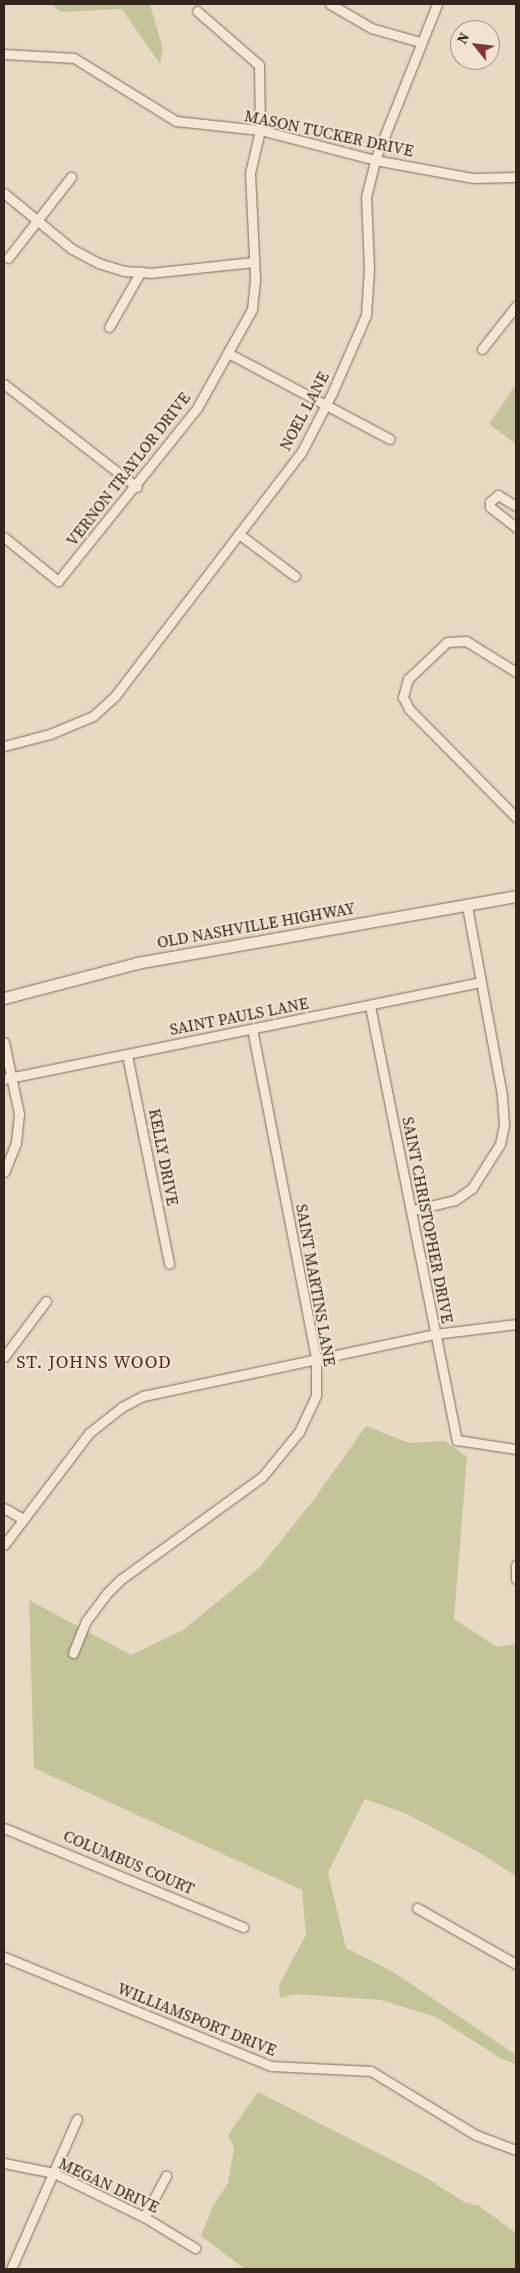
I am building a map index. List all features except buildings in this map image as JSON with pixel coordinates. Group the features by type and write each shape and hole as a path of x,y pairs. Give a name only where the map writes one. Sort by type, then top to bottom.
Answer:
{"main road":[{"name":"OLD NASHVILLE HIGHWAY","path":"4,998 146,962 258,940 467,906 516,896"}],"street":[{"path":"330,4 371,28 420,42"},
{"name":"NOEL LANE","path":"4,746 50,734 101,710 143,662 301,453 326,404 366,315 369,268 366,197 375,160 420,42 437,4"},
{"name":"VERNON TRAYLOR DRIVE","path":"4,537 58,581 137,487 197,408 252,309 253,262 250,173 260,130 259,65 197,11"},
{"name":"MASON TUCKER DRIVE","path":"4,54 74,58 176,121 260,130 375,160 473,178 516,177"},
{"path":"8,258 71,177"},
{"path":"4,193 72,249 98,263 124,271 150,273 253,262"},
{"path":"109,327 141,271"},
{"path":"482,349 516,306"},
{"path":"228,354 390,439"},
{"path":"4,384 137,487"},
{"path":"516,506 498,495 489,505 516,527"},
{"path":"239,534 295,576"},
{"path":"516,672 466,641 448,642 408,679 402,697 409,709 516,817"},
{"path":"413,1210 455,1200 472,1188 500,1144 504,1125 502,1095 467,906"},
{"name":"SAINT PAULS LANE","path":"7,1078 370,1006 480,982"},
{"name":"SAINT CHRISTOPHER DRIVE","path":"370,1006 413,1210 457,1440 516,1448"},
{"name":"SAINT MARTINS LANE","path":"72,1653 86,1620 120,1580 248,1489 274,1464 299,1432 312,1408 318,1384 316,1358 252,1029"},
{"path":"4,1042 7,1078 18,1124 16,1143 4,1172"},
{"name":"KELLY DRIVE","path":"127,1055 169,1264"},
{"path":"4,1357 46,1302"},
{"path":"4,1544 89,1432 122,1407 152,1394 436,1334 516,1324"},
{"path":"4,1508 23,1519"},
{"path":"516,1565 516,1579"},
{"name":"COLUMBUS COURT","path":"4,1828 242,1927"},
{"path":"417,1908 516,1964"},
{"name":"WILLIAMSPORT DRIVE","path":"4,1957 271,2066 371,2071 476,2136 516,2150"},
{"path":"11,2269 77,2119"},
{"name":"MEGAN DRIVE","path":"4,2163 54,2173 144,2216 196,2248"},
{"path":"144,2216 166,2176"}],"green space":[{"path":"51,4 150,4 163,49 160,64 122,9 61,12"},
{"path":"516,384 516,444 489,424"},
{"path":"366,1426 409,1443 445,1441 467,1457 454,1619 497,1647 516,1644 516,1876 480,1853 407,1814 365,1799 328,1873 346,1948 395,1973 516,2055 516,2064 500,2058 436,2017 381,2000 295,1994 280,1998 279,1985 306,1935 302,1890 34,1768 29,1600 131,1655 183,1630 259,1568 315,1498"},
{"path":"258,2092 425,2177 464,2202 479,2206 516,2233 516,2269 245,2269 201,2236 213,2206 228,2183 234,2148 228,2135"}],"district":[{"name":"ST. JOHNS WOOD","path":"94,1362"}]}
